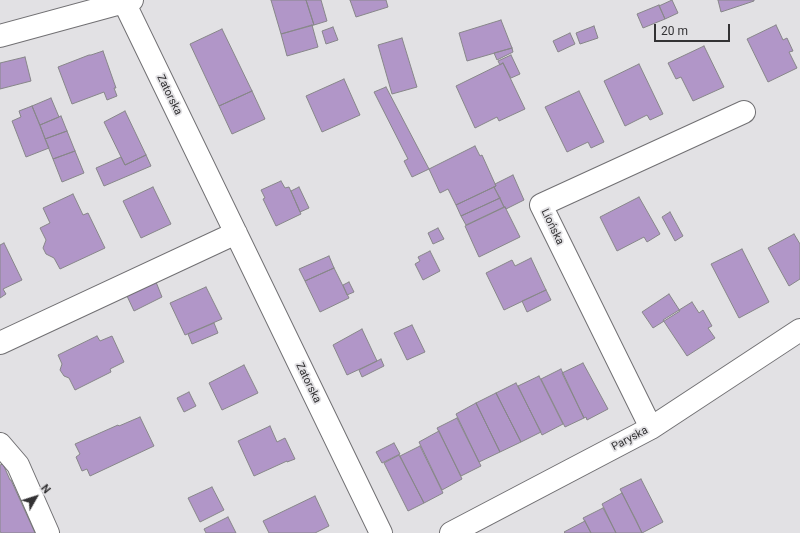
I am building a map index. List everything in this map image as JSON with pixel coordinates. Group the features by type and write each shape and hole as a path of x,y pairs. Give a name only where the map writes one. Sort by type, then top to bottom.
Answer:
{"street":[{"path":"0,36 126,1"},
{"name":"Zatorska","path":"126,1 381,533"},
{"name":"Liońska","path":"651,428 540,206 744,112"},
{"path":"0,343 236,233"},
{"name":"Paryska","path":"451,533 651,428 800,330"},
{"path":"0,444 18,465 48,533"}],"building":[{"path":"271,0 306,0 314,25 281,34"},
{"path":"306,0 321,0 327,21 314,25"},
{"path":"350,0 386,0 388,7 356,17"},
{"path":"672,0 678,13 665,19 659,6"},
{"path":"718,0 754,0 754,1 721,12"},
{"path":"659,5 665,19 643,28 637,14"},
{"path":"501,20 512,48 467,61 459,33"},
{"path":"312,25 318,47 287,56 281,34"},
{"path":"776,25 783,40 787,38 793,51 789,52 797,68 768,82 747,39"},
{"path":"594,26 598,38 580,44 576,33"},
{"path":"333,27 338,40 326,44 322,31"},
{"path":"222,29 252,91 219,106 190,44"},
{"path":"570,33 575,44 558,52 553,41"},
{"path":"402,38 417,87 392,94 378,45"},
{"path":"704,46 724,87 693,101 681,77 676,79 668,63"},
{"path":"512,48 513,52 497,60 494,53"},
{"path":"103,51 116,88 114,88 117,96 107,100 104,92 72,104 58,67"},
{"path":"511,55 520,74 511,78 503,63 500,65 498,61"},
{"path":"25,57 31,81 0,89 0,63"},
{"path":"503,63 525,109 499,121 497,117 475,128 456,86"},
{"path":"639,64 663,114 650,120 647,115 625,126 604,81"},
{"path":"344,79 360,115 322,132 306,96"},
{"path":"386,87 429,169 412,177 404,161 408,159 374,92"},
{"path":"252,91 265,119 232,134 219,106"},
{"path":"579,91 604,142 591,148 588,142 567,152 545,107"},
{"path":"51,98 59,117 40,125 32,106"},
{"path":"32,106 49,148 26,157 12,121 21,117 19,111"},
{"path":"125,111 146,155 125,165 104,122"},
{"path":"61,116 67,131 45,139 40,125"},
{"path":"67,131 75,151 53,159 45,139"},
{"path":"475,146 480,156 482,155 496,186 456,205 448,189 440,193 429,169"},
{"path":"75,151 84,173 62,182 53,159"},
{"path":"146,155 151,166 104,186 96,168 121,157 125,165"},
{"path":"513,175 524,200 506,209 494,187 496,186 495,184"},
{"path":"281,181 285,188 289,187 301,214 276,226 263,199 265,198 261,190"},
{"path":"153,187 171,224 141,238 123,201"},
{"path":"299,187 309,208 300,212 291,191"},
{"path":"494,187 500,198 461,216 456,205"},
{"path":"73,194 83,215 88,213 105,248 60,269 54,258 46,254 43,248 46,240 40,228 50,223 43,208"},
{"path":"639,197 660,234 647,242 644,237 617,251 600,217"},
{"path":"500,198 504,207 466,225 461,216"},
{"path":"505,207 520,237 479,257 465,226"},
{"path":"670,212 683,236 675,241 662,217"},
{"path":"438,228 444,239 433,244 428,233"},
{"path":"794,234 800,244 800,279 789,286 768,248"},
{"path":"4,243 22,280 3,289 6,294 0,298 0,245"},
{"path":"742,249 769,302 739,318 711,264"},
{"path":"430,251 440,271 423,280 415,264 420,261 418,257"},
{"path":"329,256 334,268 305,281 299,269"},
{"path":"531,258 546,290 504,310 486,273 512,260 515,266"},
{"path":"334,268 349,298 320,312 305,281"},
{"path":"156,282 162,297 134,311 127,296"},
{"path":"349,282 354,292 347,295 343,285"},
{"path":"206,287 222,319 185,335 170,303"},
{"path":"546,290 551,300 527,312 522,301"},
{"path":"669,294 680,311 653,328 642,312"},
{"path":"692,302 699,313 703,310 712,326 708,328 715,338 687,356 663,320"},
{"path":"214,323 218,333 192,344 188,334"},
{"path":"412,325 425,352 407,360 394,333"},
{"path":"362,329 377,361 347,375 333,345"},
{"path":"97,336 100,341 112,336 124,362 110,369 111,372 75,390 69,378 64,376 60,370 62,364 58,355"},
{"path":"381,359 384,366 362,377 359,370"},
{"path":"583,363 608,409 587,420 586,417 584,418 562,373"},
{"path":"244,365 258,393 222,410 209,383"},
{"path":"561,369 584,418 565,427 541,379"},
{"path":"539,376 563,424 542,435 518,386"},
{"path":"516,383 541,432 521,442 496,393"},
{"path":"189,392 196,406 184,412 177,398"},
{"path":"496,393 521,442 500,452 476,403"},
{"path":"476,403 500,452 479,462 456,414"},
{"path":"140,417 154,446 90,476 87,469 82,471 76,457 80,454 75,444"},
{"path":"457,418 481,466 461,476 437,428"},
{"path":"270,426 277,442 285,438 295,459 287,461 254,476 238,441"},
{"path":"439,431 462,479 442,490 419,442"},
{"path":"394,443 400,454 382,463 376,452"},
{"path":"420,446 443,493 424,503 400,456"},
{"path":"399,455 424,503 408,511 384,463"},
{"path":"3,464 35,533 1,533 0,531 0,465"},
{"path":"641,479 663,522 642,533 620,489"},
{"path":"212,487 224,510 200,522 188,498"},
{"path":"622,493 642,533 616,533 602,504"},
{"path":"315,496 329,526 315,533 269,533 263,521"},
{"path":"603,508 616,533 591,533 583,518"},
{"path":"228,517 236,533 206,533 204,529"},
{"path":"585,521 591,533 564,532"}]}
